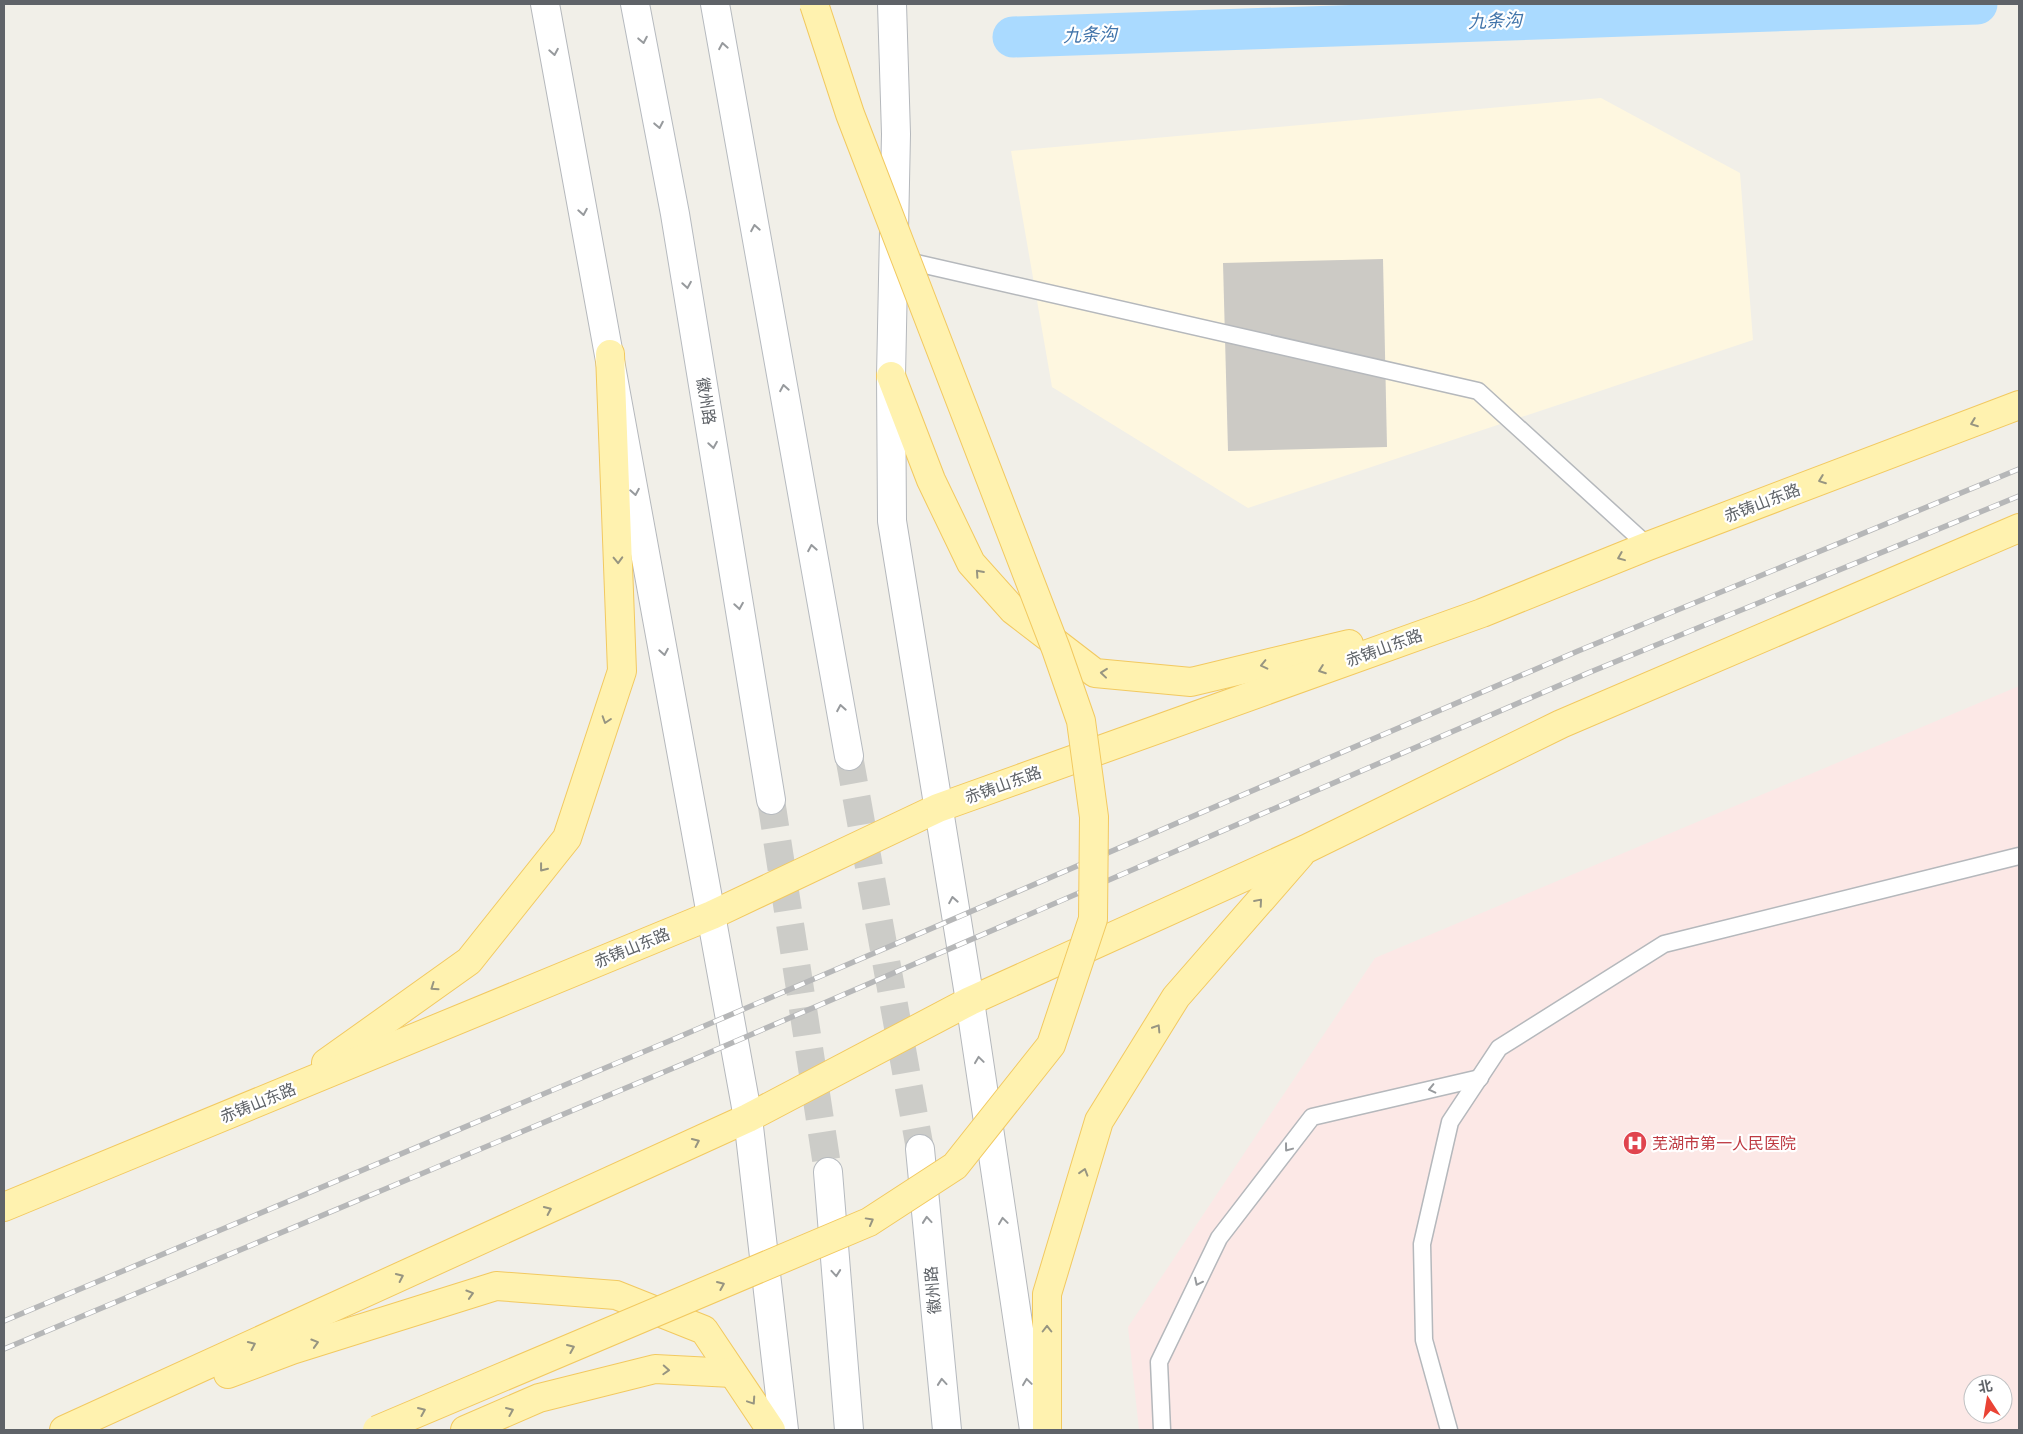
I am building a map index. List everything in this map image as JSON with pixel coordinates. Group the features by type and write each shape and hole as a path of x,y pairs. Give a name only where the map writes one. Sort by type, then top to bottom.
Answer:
{"main road":[{"path":"377,1430 869,1222 955,1166 1051,1045 1093,919 1094,817 1081,721 1049,630 850,114 814,4"},
{"path":"286,1092 469,961 567,838 622,670 610,354"},
{"path":"891,376 931,480 971,563 1013,610 1095,673 1191,682 1482,613"},
{"name":"赤铸山东路","path":"4,1207 712,915 938,808 1482,613 1648,546 2019,405"},
{"path":"64,1430 748,1118 970,1001 1306,849 1561,724 2019,528"},
{"path":"1047,1430 1047,1294 1100,1121 1176,997 1306,849"},
{"path":"71,1430 292,1350 496,1286 616,1295 704,1330 771,1430"},
{"path":"465,1430 539,1398 655,1369 732,1373"}],"street":[{"path":"545,4 748,1118 784,1430"},
{"name":"徽州路","path":"636,4 675,214 771,800"},
{"path":"716,4 850,756"},
{"path":"892,4 896,134 891,376 892,521 970,1001 1034,1430"},
{"name":"徽州路","path":"920,1150 947,1430"},
{"path":"828,1172 850,1430"}],"lane":[{"path":"894,258 1478,391 1648,546"},
{"path":"1449,1430 1424,1340 1422,1244 1450,1122 1499,1048 1664,944 2019,856"},
{"path":"1162,1430 1159,1362 1219,1238 1312,1117 1480,1078"}],"shaded area":[{"path":"1601,98 1740,173 1753,340 1248,508 1052,387 1011,151"},
{"name":"芜湖市第一人民医院","path":"2019,686 2019,1430 1139,1430 1128,1327 1375,958"}],"building":[{"path":"1383,259 1387,447 1228,451 1223,263"}],"waterway":[{"name":"九条沟","path":"1013,37 1977,4"}],"tunnel":[{"path":"849,756 920,1149"},
{"path":"771,800 828,1172"}],"railway":[{"path":"4,1321 674,1039 1578,651 2019,469"},
{"path":"4,1349 683,1064 1588,673 2019,496"}],"place":[{"name":"芜湖市第一人民医院","path":"1635,1143"}]}
